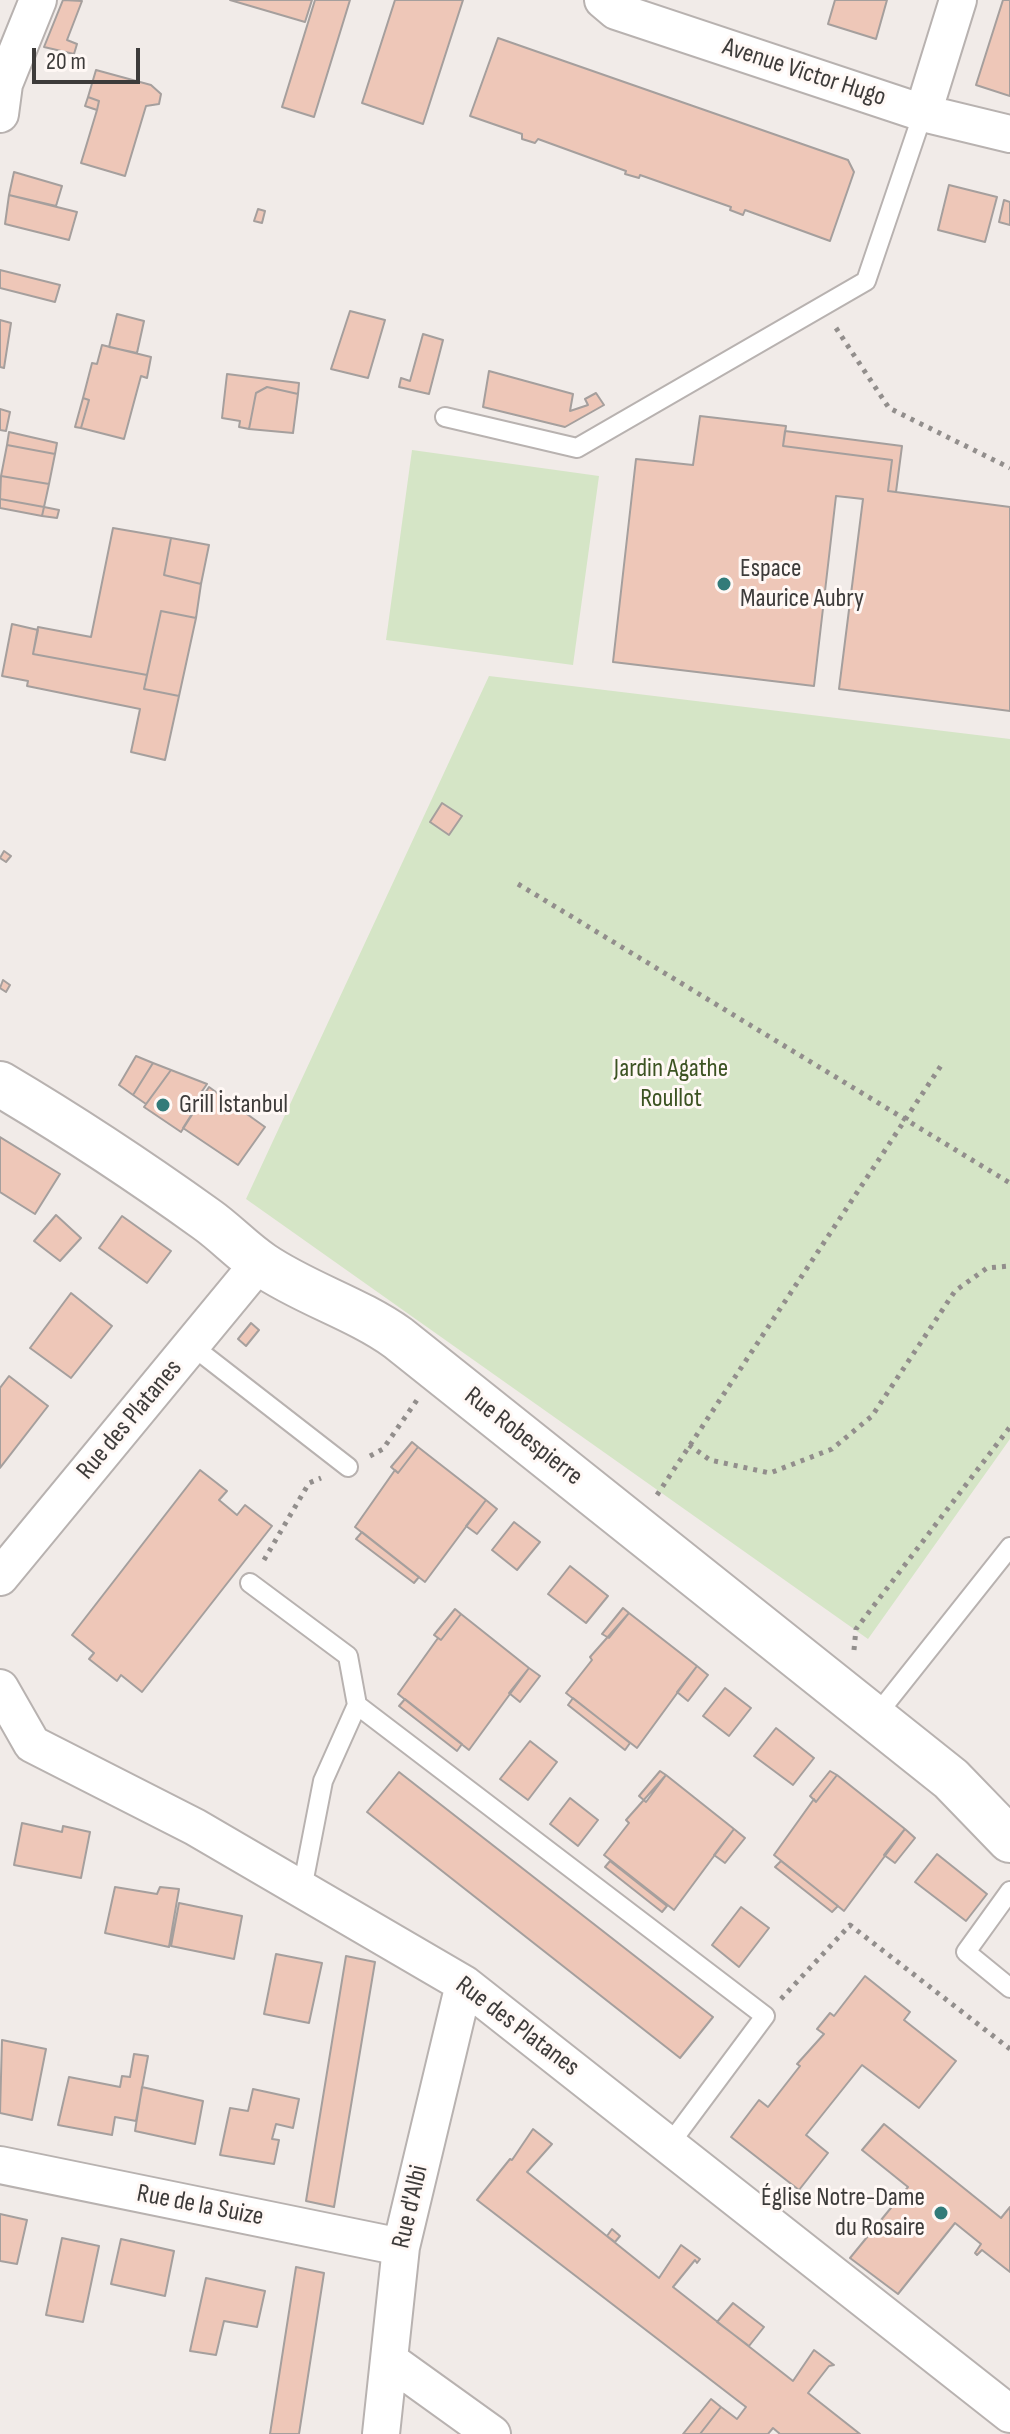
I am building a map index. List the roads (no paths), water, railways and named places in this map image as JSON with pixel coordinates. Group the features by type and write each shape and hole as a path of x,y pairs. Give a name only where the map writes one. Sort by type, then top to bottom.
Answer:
{"street":[{"path":"0,114 4,84 38,0"},
{"name":"Avenue Victor Hugo","path":"603,0 616,11 923,113 1010,134"},
{"path":"923,113 958,0"},
{"name":"Rue Robespierre","path":"0,1084 68,1124 209,1221 259,1263 298,1287 371,1319 398,1338 951,1779 1010,1840"},
{"name":"Rue des Platanes","path":"0,1577 259,1263"},
{"name":"Rue des Platanes","path":"0,1688 32,1744 195,1827 464,1984 1010,2414"},
{"name":"Rue d'Albi","path":"381,2434 401,2247 464,1984"},
{"name":"Rue de la Suize","path":"0,2165 401,2247"},
{"path":"389,2360 492,2434"}],"lane":[{"path":"445,417 577,448 866,281 923,113"},
{"path":"191,1345 348,1467"},
{"path":"875,1717 1010,1547"},
{"path":"250,1583 348,1656 357,1705 323,1781 302,1889"},
{"path":"357,1705 765,2016 669,2145"},
{"path":"1010,1891 966,1952 1010,1988"}],"place":[{"name":"Espace Maurice Aubry","path":"724,584"},
{"name":"Grill İstanbul","path":"163,1105"},
{"name":"Église Notre-Dame du Rosaire","path":"941,2213"}],"park label":[{"name":"Jardin Agathe Roullot","path":"671,1084"}]}
